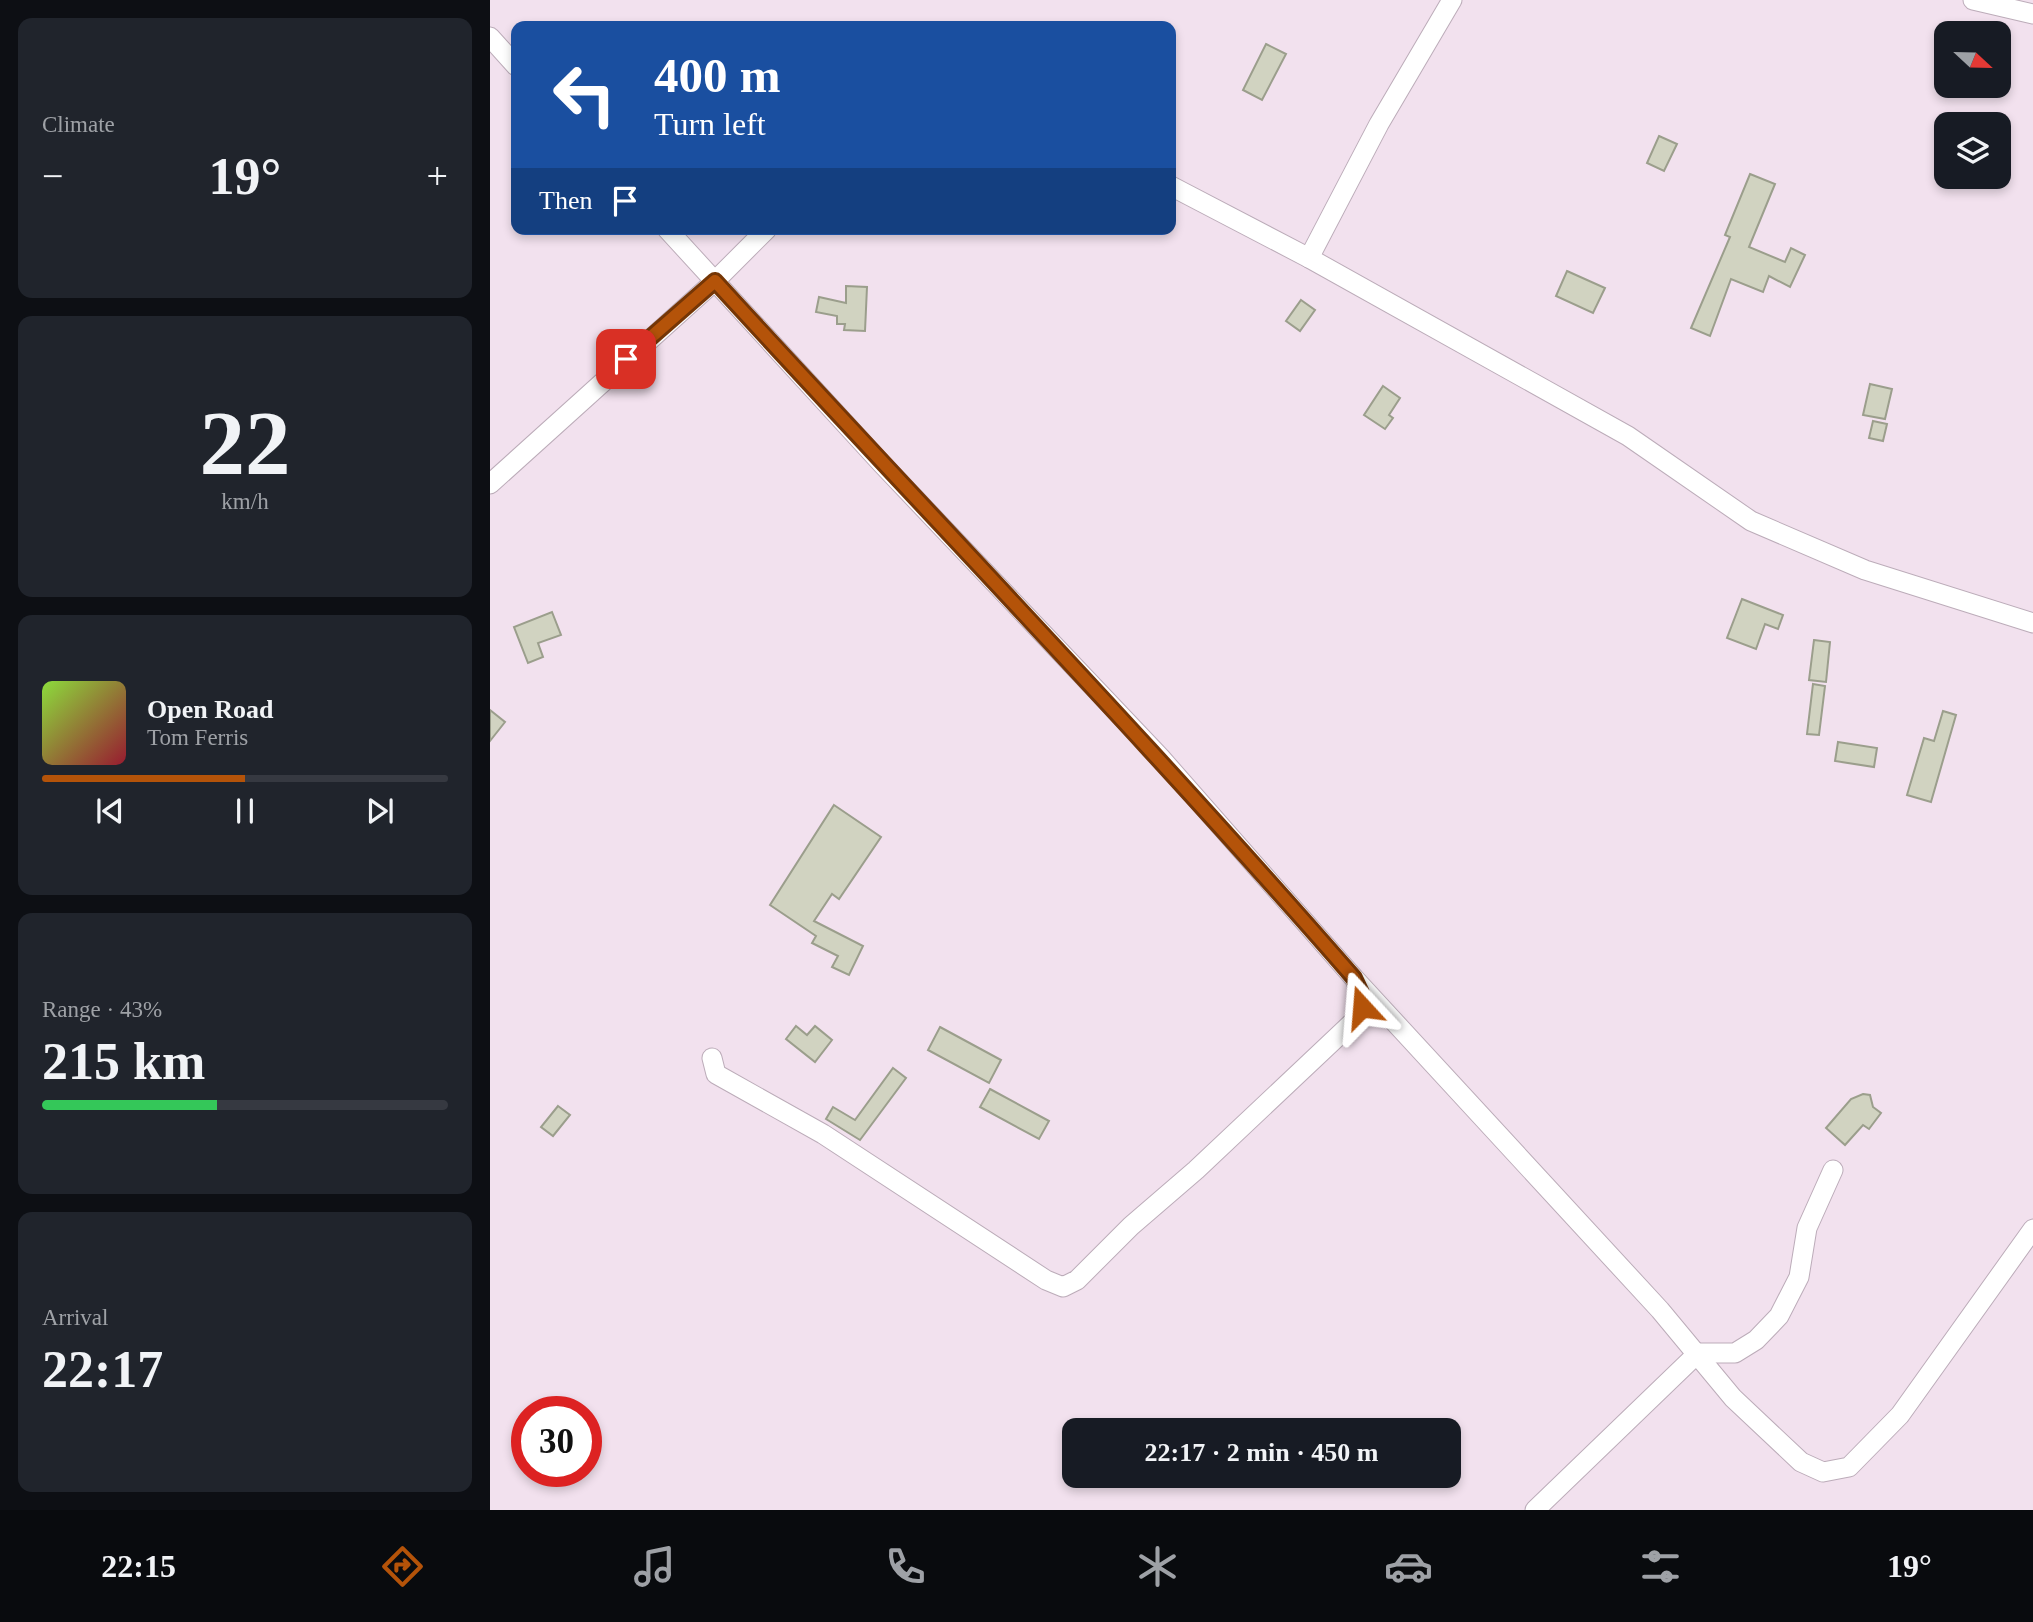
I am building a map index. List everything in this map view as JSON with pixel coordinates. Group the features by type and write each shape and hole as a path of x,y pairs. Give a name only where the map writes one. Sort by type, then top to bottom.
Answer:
{"street":[{"path":"1309,258 1379,124 1452,0"},
{"path":"1973,0 2033,14"},
{"path":"490,37 511,60"},
{"path":"1176,189 1309,258 1628,436 1751,521 1865,570 2033,623"},
{"path":"673,235 882,464 1160,757 1354,978 1698,1353 1733,1398 1801,1462 1823,1472 1850,1467 1900,1415 2033,1229"},
{"path":"490,484 715,281 761,235"},
{"path":"712,1058 716,1074 736,1088 823,1134 1046,1280 1063,1287 1077,1280 1130,1226 1196,1170 1354,1021 1359,1014 1362,1000 1354,978"},
{"path":"1535,1510 1698,1353 1735,1353 1756,1340 1779,1316 1799,1277 1807,1228 1833,1170"}],"building":[{"path":"1266,44 1286,54 1262,100 1243,90"},
{"path":"1659,136 1677,144 1664,171 1647,163"},
{"path":"1750,174 1775,184 1749,247 1785,262 1791,248 1805,255 1790,287 1769,276 1763,292 1731,279 1710,336 1691,328 1730,237 1725,235"},
{"path":"1567,271 1605,288 1593,313 1556,296"},
{"path":"846,286 867,287 865,331 844,330 845,324 837,324 837,316 816,312 819,297 846,303"},
{"path":"1301,300 1315,310 1300,331 1286,321"},
{"path":"1870,384 1892,389 1885,419 1863,415"},
{"path":"1383,386 1400,398 1389,415 1393,418 1385,429 1364,415"},
{"path":"1873,421 1887,424 1883,441 1869,438"},
{"path":"1742,599 1783,615 1778,629 1765,624 1756,649 1727,638"},
{"path":"552,612 561,635 538,643 543,657 528,663 514,627"},
{"path":"1814,640 1830,642 1826,682 1809,680"},
{"path":"1813,684 1825,686 1819,735 1807,734"},
{"path":"490,710 505,722 490,741"},
{"path":"1943,711 1956,715 1931,802 1907,795 1924,738 1934,741"},
{"path":"1838,742 1877,748 1874,767 1835,761"},
{"path":"834,805 881,837 839,899 832,894 814,921 863,946 849,975 832,967 838,956 812,943 816,936 770,905"},
{"path":"796,1026 807,1035 815,1026 832,1040 815,1062 786,1039"},
{"path":"940,1027 1001,1060 989,1083 928,1050"},
{"path":"893,1068 906,1078 860,1140 826,1119 833,1107 855,1120"},
{"path":"990,1089 1049,1121 1039,1139 980,1107"},
{"path":"1863,1094 1870,1095 1873,1107 1881,1113 1869,1129 1863,1125 1845,1145 1826,1128 1851,1099"},
{"path":"558,1106 570,1115 553,1136 541,1127"}],"route":[{"path":"626,359 715,281 882,464 1160,757 1219,823 1354,978 1362,995 1362,1007"}]}
